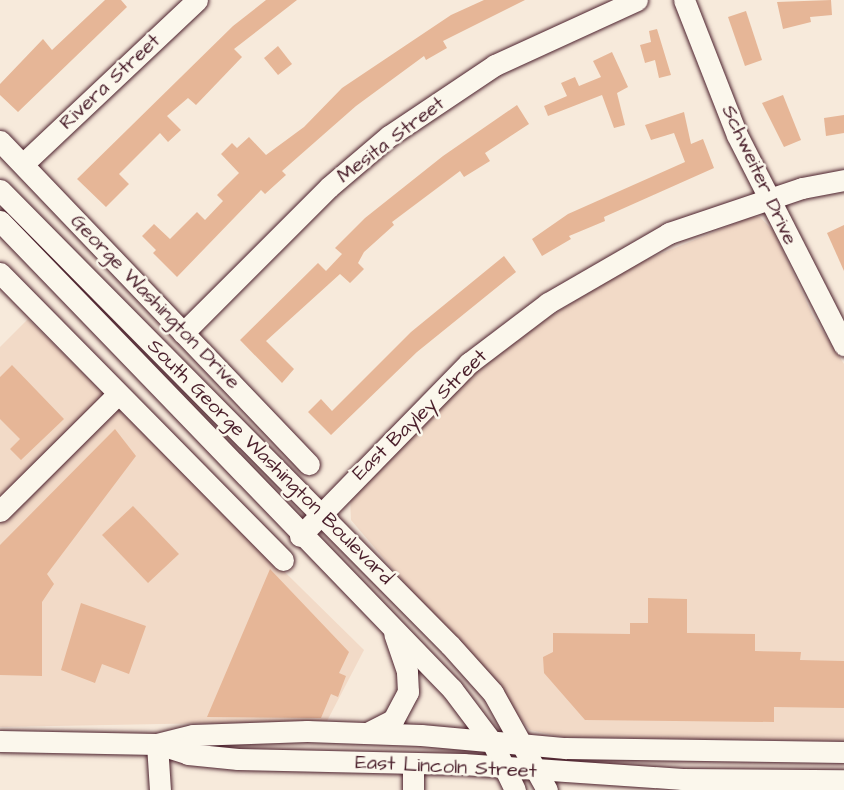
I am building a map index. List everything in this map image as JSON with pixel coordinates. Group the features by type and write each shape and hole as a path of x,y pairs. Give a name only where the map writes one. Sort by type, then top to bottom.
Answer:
{"street":[{"name":"Rivera Street","path":"23,164 197,0"},
{"name":"Mesita Street","path":"183,333 329,187 389,136 495,65 637,0"},
{"name":"Schweiter Drive","path":"684,0 737,135 844,345"},
{"name":"George Washington Drive","path":"0,141 309,464"},
{"name":"East Bayley Street","path":"300,536 469,363 548,303 669,233 769,199 844,180"},
{"name":"South George Washington Boulevard","path":"0,190 458,653 493,693 527,746 543,781"},
{"name":"South George Washington Boulevard","path":"0,221 300,536 452,689 492,742 515,790"},
{"path":"0,273 283,560"},
{"path":"0,511 117,394"},
{"path":"367,733 393,720 408,692 407,671 392,628"},
{"name":"East Lincoln Street","path":"0,741 157,744 216,734 367,733 527,746 844,752"},
{"path":"157,744 160,790"},
{"name":"East Lincoln Street","path":"157,744 188,754 238,759 413,763 505,769 543,781 844,780"},
{"path":"413,763 413,790"},
{"path":"647,790 681,779"}],"shaded area":[{"path":"751,217 760,217 774,232 814,318 844,364 844,741 563,737 530,730 351,520 350,496 465,377 522,334 631,266"},
{"path":"28,319 364,650 327,721 0,727 0,347"}],"building":[{"path":"105,0 121,0 127,7 18,112 0,95 0,84 43,39 52,50"},
{"path":"266,0 297,0 234,49 242,57 196,105 188,98 167,116 181,130 168,142 160,133 119,174 129,184 106,207 77,179 233,26"},
{"path":"484,0 525,0 443,41 447,48 426,60 424,56 356,106 282,171 286,175 265,194 261,190 177,277 153,253 156,250 142,236 154,224 170,239 197,212 205,220 223,201 217,195 239,173 221,154 232,143 237,148 249,137 266,155 304,127 342,88 451,15"},
{"path":"831,0 832,15 810,17 811,22 783,29 777,2"},
{"path":"746,11 762,60 745,66 728,17"},
{"path":"657,29 671,75 659,78 655,60 645,63 640,45 651,42 649,31"},
{"path":"278,46 292,64 278,75 264,58"},
{"path":"612,52 628,87 617,93 625,125 614,128 602,95 548,116 544,106 567,96 561,83 575,77 579,86 601,77 593,61"},
{"path":"783,95 801,140 784,147 762,103"},
{"path":"517,105 529,124 485,153 490,161 464,177 460,171 392,222 394,225 364,252 358,263 364,269 350,283 340,274 266,341 294,369 282,383 240,340 318,263 326,271 342,254 335,248 365,218 443,156"},
{"path":"684,112 691,144 703,139 714,168 604,217 605,221 569,236 571,239 542,256 532,239 568,214 685,162 674,133 651,140 645,125"},
{"path":"844,115 844,133 826,136 824,118"},
{"path":"844,225 844,271 827,233"},
{"path":"504,256 516,272 417,352 331,435 308,412 321,399 332,411 411,332"},
{"path":"12,365 64,419 21,460 10,449 20,439 0,419 0,377"},
{"path":"115,429 136,456 47,574 54,584 42,602 42,676 0,675 0,545"},
{"path":"133,506 179,554 148,583 102,535"},
{"path":"270,569 349,652 339,673 346,676 338,697 331,694 321,718 207,717"},
{"path":"648,598 687,599 687,633 755,634 755,651 801,652 800,660 844,661 844,708 774,707 774,722 585,720 544,673 543,657 553,652 553,633 630,634 630,623 648,623"},
{"path":"81,603 146,626 129,674 102,664 95,683 61,670"}]}
